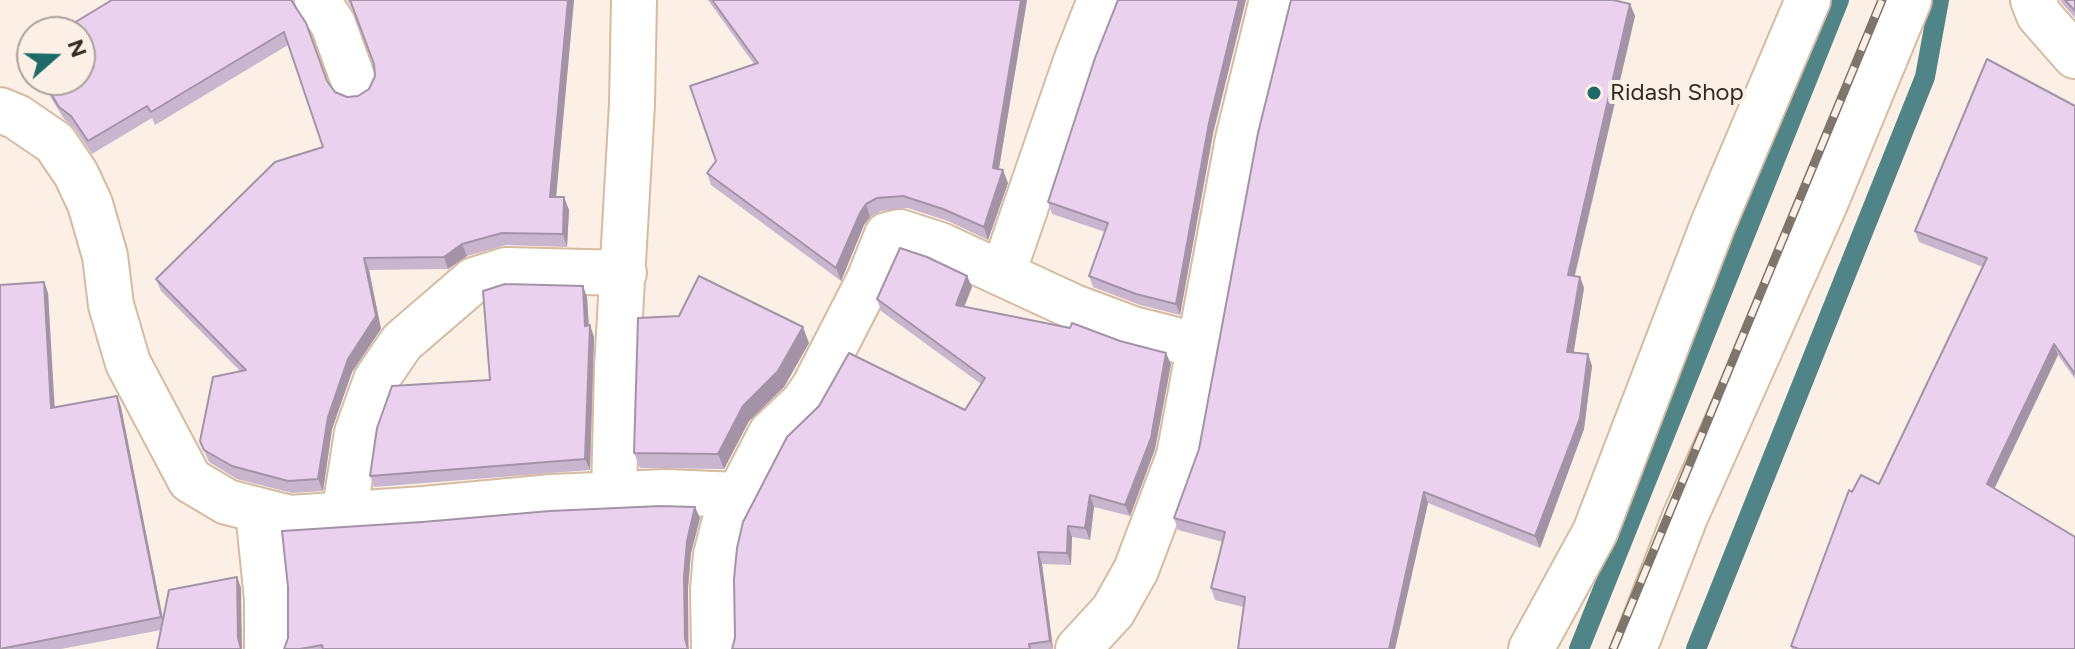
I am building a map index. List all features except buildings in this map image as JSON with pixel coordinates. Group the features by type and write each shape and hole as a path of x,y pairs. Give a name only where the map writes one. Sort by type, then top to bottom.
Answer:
{"street":[{"path":"317,0 333,24 355,85"},
{"path":"614,494 634,0"},
{"path":"1003,273 1100,0"},
{"path":"1078,649 1113,611 1136,570 1179,456 1238,139 1272,0"},
{"path":"1531,649 1595,532 1713,224 1808,0"},
{"path":"1634,649 1685,517 1824,206 1909,0"},
{"path":"2033,0 2039,15 2075,56"},
{"path":"0,110 17,117 55,143 76,174 90,204 105,256 111,305 128,363 190,480 227,502 290,518 614,494 693,492 739,495"},
{"path":"714,649 713,590 716,555 724,524 771,433 803,403 814,387 869,280 887,235 900,232 940,245 1074,307 1200,346"},
{"path":"344,515 357,433 376,380 402,342 474,280 506,270 624,273"},
{"path":"258,511 267,599 267,649"}],"waterway":[{"path":"1579,649 1839,0"},
{"path":"1696,649 1925,77 1939,0"}],"railway":[{"path":"1613,649 1882,0"}],"place":[{"name":"Ridash Shop","path":"1594,93"}]}
